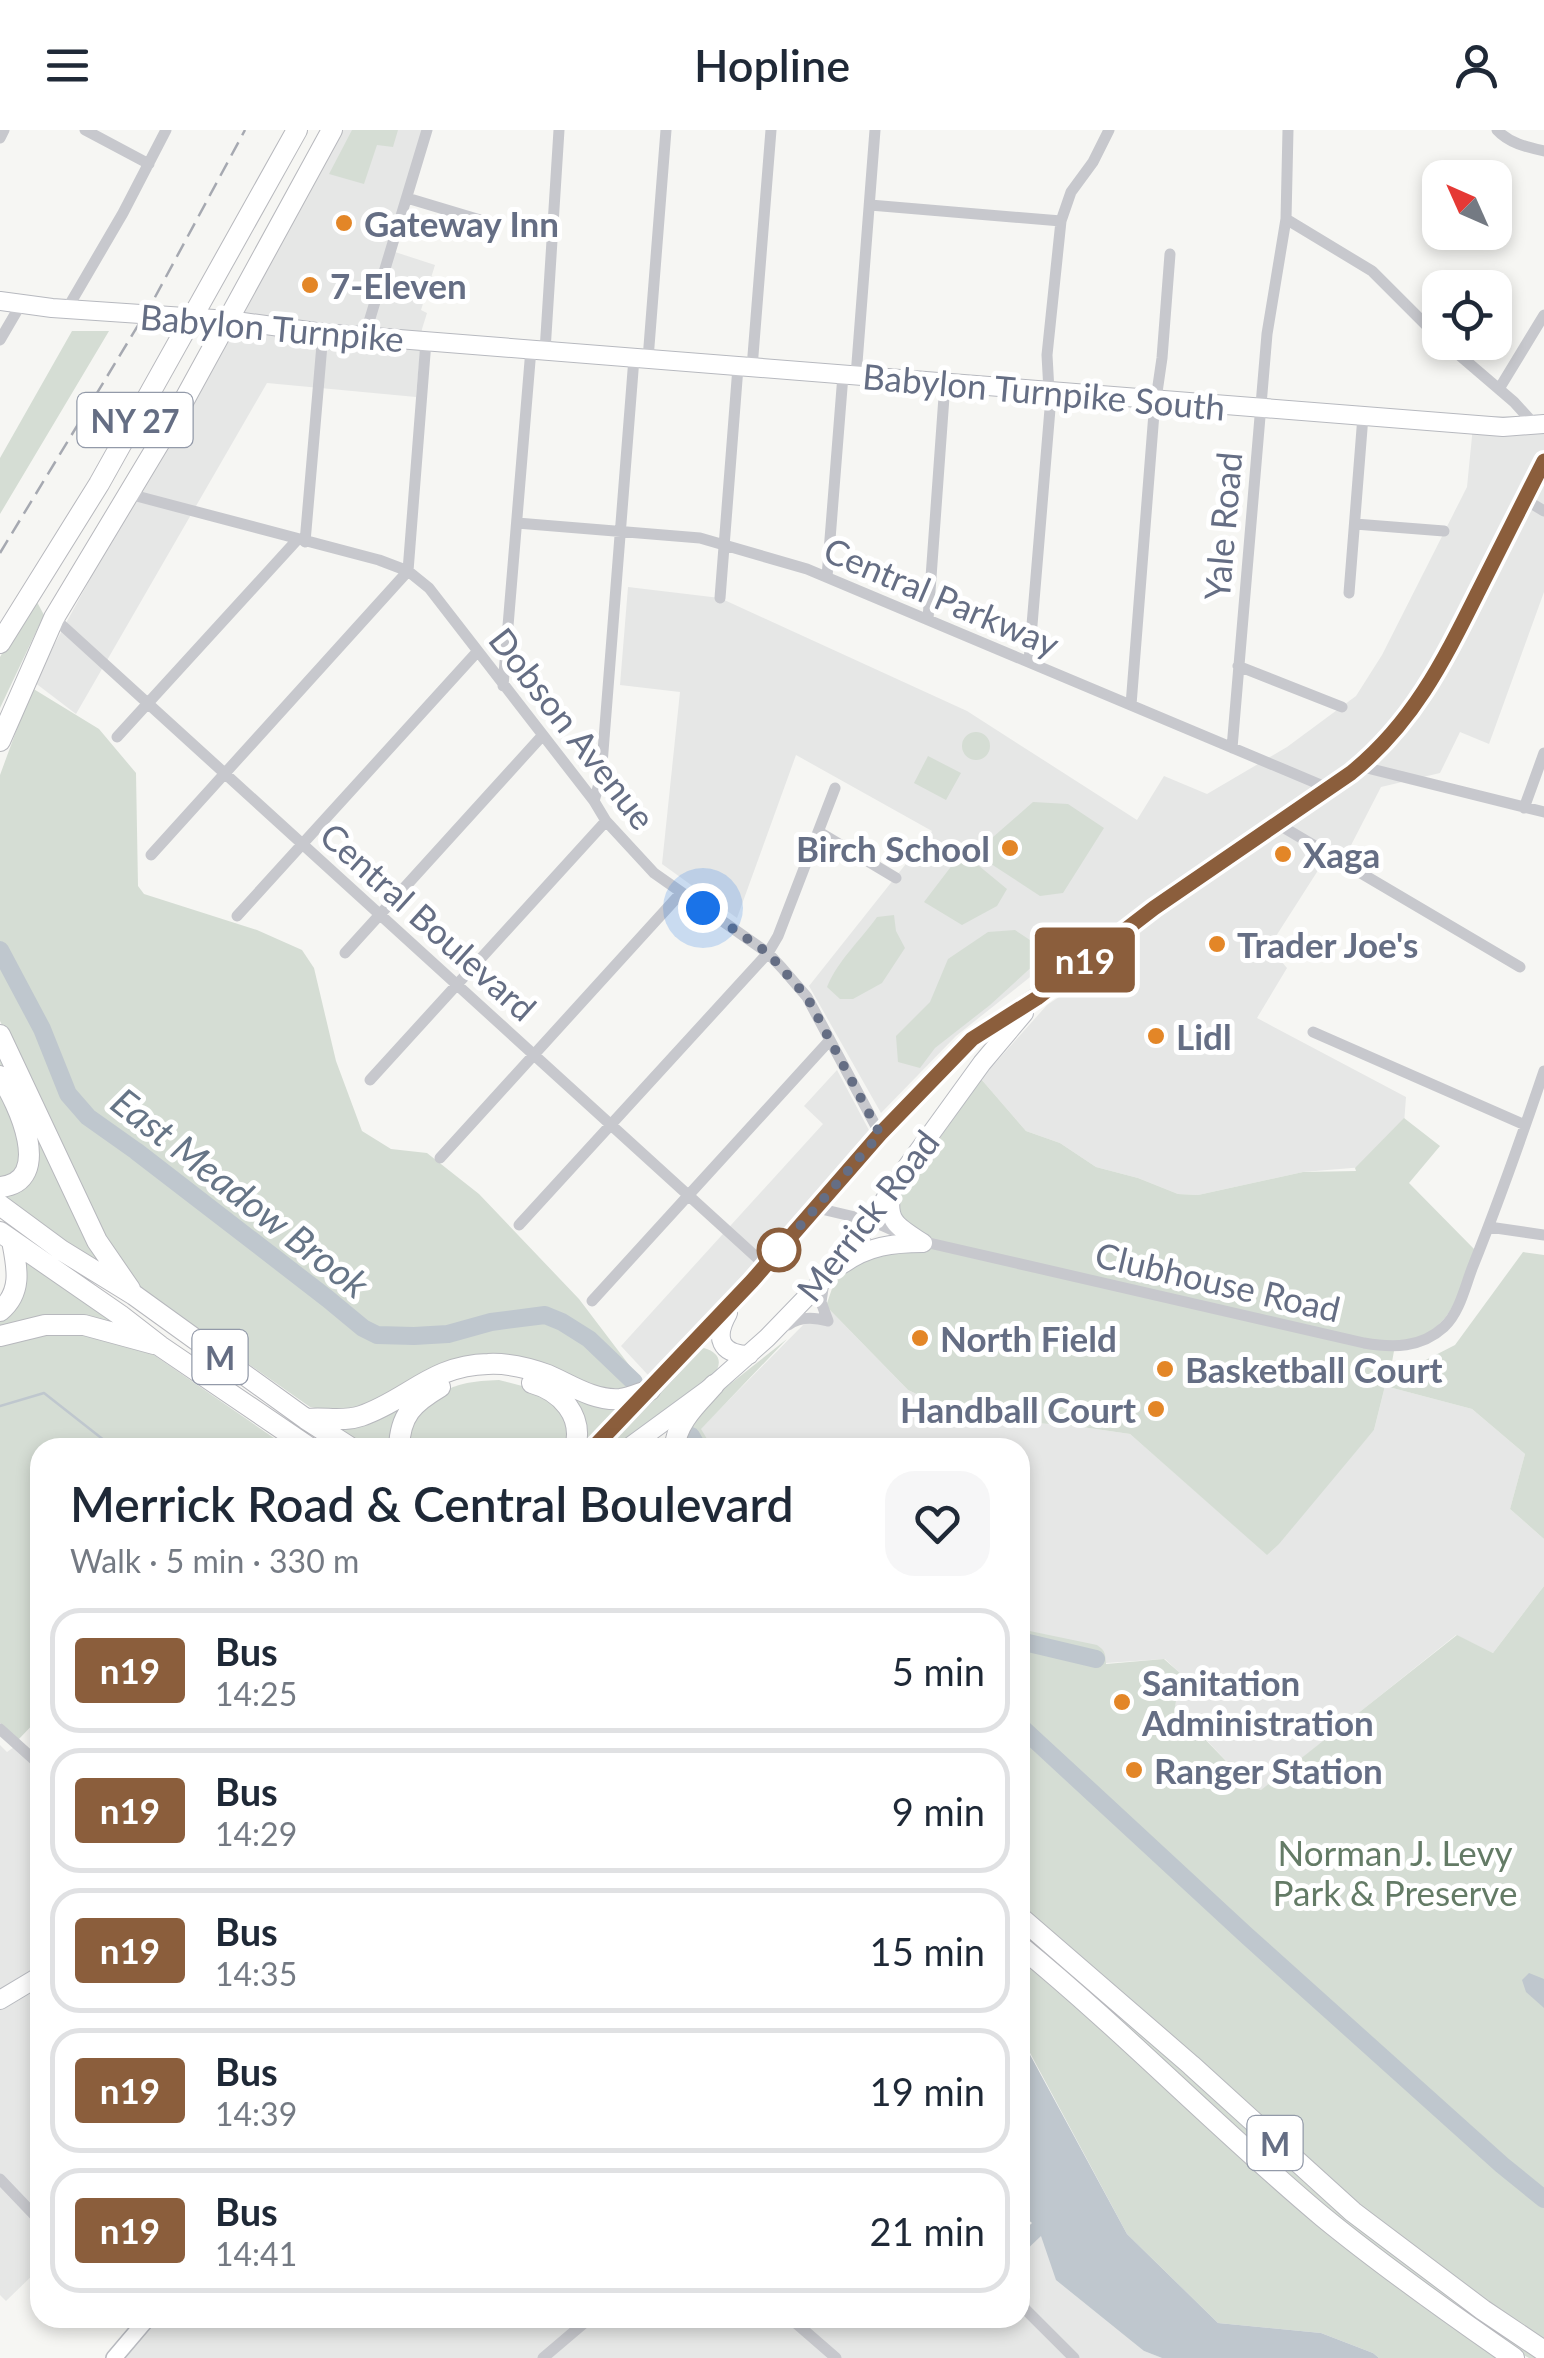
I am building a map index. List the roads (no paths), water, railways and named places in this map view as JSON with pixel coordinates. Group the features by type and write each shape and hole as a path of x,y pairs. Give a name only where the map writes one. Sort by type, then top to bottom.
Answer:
{"highway":[{"name":"NY 27","path":"0,643 99,484 297,130"},
{"name":"NY 27","path":"0,740 54,618 176,415 332,130"},
{"path":"54,555 42,591 45,609 54,618"},
{"path":"0,1034 96,1240 134,1295"},
{"path":"0,1076 18,1111 30,1159 25,1174 17,1182 0,1186"},
{"name":"M","path":"0,1205 336,1438"},
{"path":"0,1310 12,1297 18,1278 6,1236"},
{"name":"M","path":"6,1236 293,1438"},
{"path":"0,1336 44,1324 84,1325 160,1346"},
{"path":"306,1418 358,1417 437,1375 481,1364 529,1368 596,1396 618,1399 650,1390"},
{"path":"400,1438 404,1418 422,1398 441,1386 492,1376 540,1385 552,1392 572,1412 577,1438"},
{"path":"676,1438 688,1415 714,1385"},
{"name":"M","path":"1030,1926 1178,2053 1352,2212 1544,2351"},
{"name":"M","path":"1030,1955 1324,2217 1420,2293 1514,2358"}],"main road":[{"name":"Babylon Turnpike","path":"0,301 538,350"},
{"name":"Babylon Turnpike South","path":"538,350 1503,427 1539,424"},
{"name":"Merrick Road","path":"603,1438 766,1266 880,1134 972,1039 1037,998 1154,908 1328,788 1389,738 1424,693 1444,658 1544,461"},
{"name":"Merrick Road","path":"642,1438 714,1385 827,1276 872,1221 892,1186 982,1063 1037,998"},
{"path":"916,1097 940,1120"},
{"path":"892,1186 889,1204 896,1226 923,1243"},
{"path":"827,1276 872,1248 896,1242 923,1243"},
{"path":"749,1354 738,1354 720,1340 724,1320 752,1281"},
{"path":"683,1354 693,1346 706,1345 717,1351 724,1362 722,1375 714,1385"},
{"path":"0,2000 30,1982"},
{"path":"114,2358 135,2328"}],"street":[{"path":"0,138 4,130"},
{"path":"84,130 149,164"},
{"path":"67,309 166,130"},
{"path":"365,335 426,130"},
{"path":"503,686 516,523 538,350 558,133 540,130"},
{"path":"594,802 601,777 620,532 666,130"},
{"path":"720,598 770,130"},
{"path":"827,577 876,130"},
{"path":"1029,662 1050,409 1047,355 1061,221 1071,192 1093,162 1109,130"},
{"name":"Yale Road","path":"1232,748 1268,319 1286,219 1288,130"},
{"path":"1496,130 1519,145 1544,151"},
{"path":"407,198 487,222"},
{"path":"870,205 1061,221"},
{"path":"1286,219 1372,271 1422,321"},
{"path":"1131,705 1170,254"},
{"path":"0,340 21,304"},
{"path":"1499,389 1544,315"},
{"path":"117,736 302,541 322,333"},
{"path":"151,855 408,571 426,341"},
{"path":"1465,360 1539,424"},
{"path":"928,619 945,383"},
{"path":"1349,593 1363,416"},
{"name":"Dobson Avenue","path":"128,494 408,571 436,595 606,821 654,873 768,953 807,997 880,1134"},
{"path":"1524,500 1544,510"},
{"name":"Central Parkway","path":"516,523 700,538 807,569 1328,788"},
{"path":"1354,524 1444,531"},
{"name":"Central Boulevard","path":"54,618 766,1266"},
{"path":"237,916 477,652"},
{"path":"1238,666 1342,707"},
{"path":"344,953 542,736"},
{"path":"1524,808 1544,753"},
{"path":"1358,766 1544,812"},
{"path":"520,1225 768,953 835,788"},
{"path":"370,1080 606,821"},
{"path":"1276,824 1520,966"},
{"path":"820,832 896,878"},
{"path":"440,1158 682,893"},
{"path":"1313,1032 1525,1125"},
{"path":"592,1301 830,1040"},
{"name":"Clubhouse Road","path":"817,1208 872,1221 923,1243 1364,1343 1400,1346 1431,1337 1452,1318 1544,1070"},
{"path":"1488,1227 1544,1235"},
{"path":"767,1338 795,1320 828,1321 820,1302 827,1276"},
{"path":"0,1729 30,1756"},
{"path":"0,2180 30,2211"},
{"path":"1030,2314 1074,2358"},
{"path":"543,2358 578,2328"},
{"path":"802,2328 836,2358"}],"waterway":[{"name":"East Meadow Brook","path":"0,950 42,1029 68,1094 88,1117 363,1328 377,1335 448,1334 491,1322 545,1315 589,1339 634,1382"},
{"path":"0,1406 44,1393 101,1438"},
{"path":"1030,1643 1096,1659"},
{"name":"East Meadow Brook","path":"1030,1735 1246,1935 1544,2199"}],"railway":[{"path":"0,553 154,299 245,130"}],"place":[{"name":"Gateway Inn","path":"344,223"},
{"name":"7-Eleven","path":"310,285"},
{"name":"Birch School","path":"1010,848"},
{"name":"Xaga","path":"1283,854"},
{"name":"Trader Joe's","path":"1217,944"},
{"name":"Lidl","path":"1156,1036"},
{"name":"North Field","path":"920,1338"},
{"name":"Basketball Court","path":"1165,1369"},
{"name":"Handball Court","path":"1156,1409"},
{"name":"Sanitation Administration","path":"1122,1702"},
{"name":"Ranger Station","path":"1134,1770"}],"park label":[{"name":"Norman J. Levy Park & Preserve","path":"1395,1872"}]}
